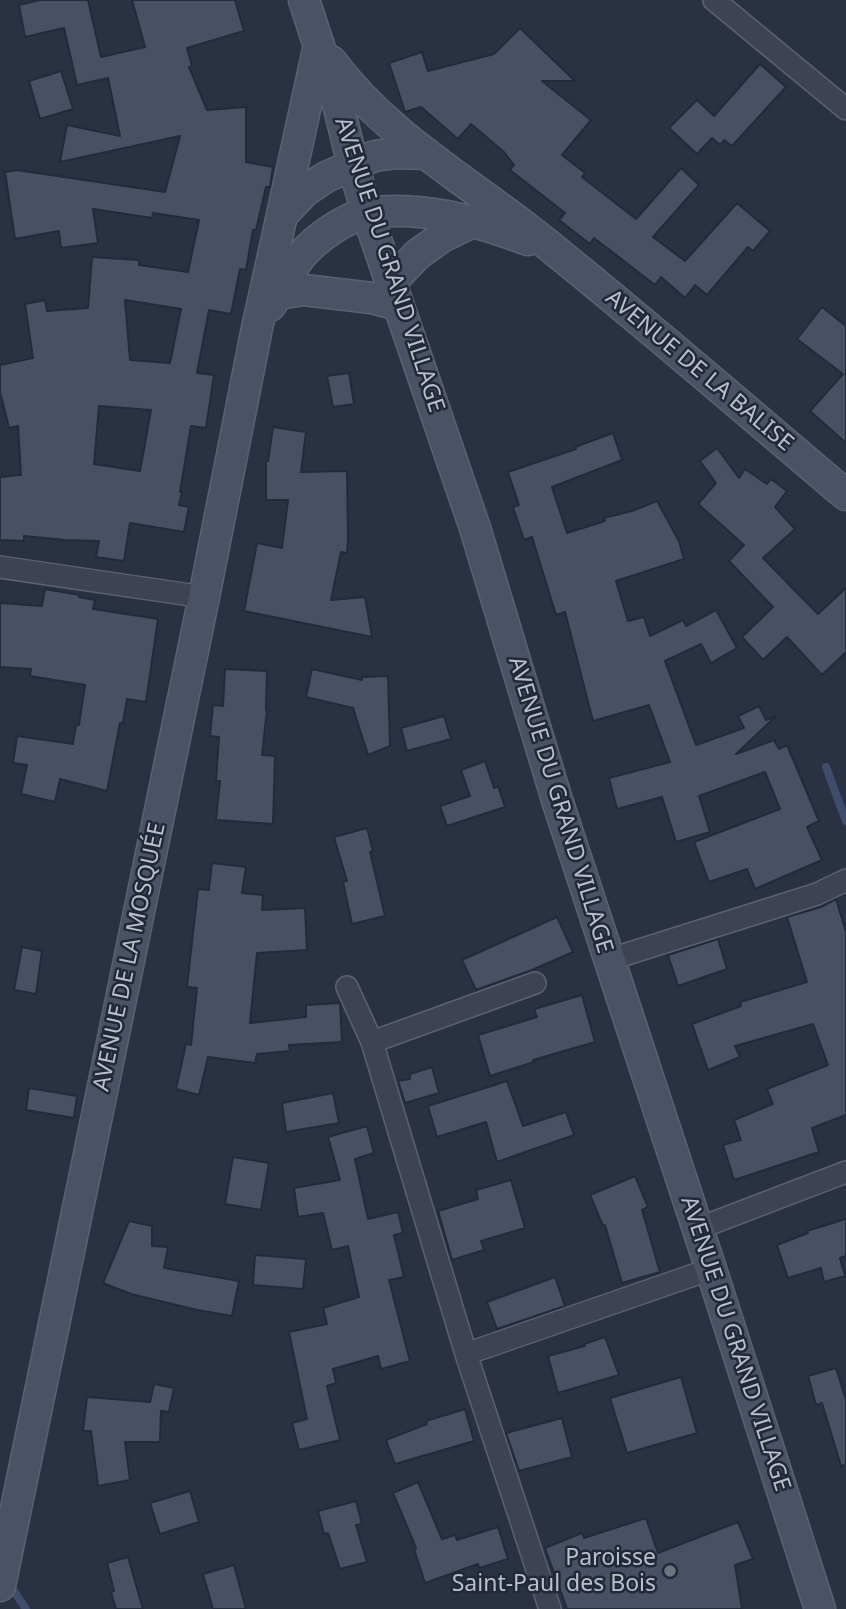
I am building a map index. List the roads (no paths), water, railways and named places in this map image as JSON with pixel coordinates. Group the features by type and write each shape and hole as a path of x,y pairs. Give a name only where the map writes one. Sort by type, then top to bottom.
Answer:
{"street":[{"name":"AVENUE DU GRAND VILLAGE","path":"304,0 338,104 367,213 475,528 608,960 820,1609"},
{"path":"714,0 846,109"},
{"name":"AVENUE DE LA BALISE","path":"319,45 344,79 388,123 552,247 846,495"},
{"name":"AVENUE DE LA MOSQUÉE","path":"3,1574 257,328 319,45"},
{"path":"282,215 305,191 326,177 353,165 375,156 396,153 427,154"},
{"path":"257,328 302,254 345,222 367,213 402,211 475,221 552,247"},
{"path":"278,294 304,290 372,298 394,294 418,254 442,237 475,221"},
{"path":"0,567 204,597"},
{"path":"608,960 817,894 846,880"},
{"path":"372,1042 535,983"},
{"path":"347,987 372,1042 466,1354 550,1609"},
{"path":"697,1229 846,1172"},
{"path":"466,1354 711,1269"}],"waterway":[{"path":"826,767 846,821"},
{"path":"9,1584 26,1609"}],"place":[{"name":"Paroisse Saint-Paul des Bois","path":"670,1571"}]}
